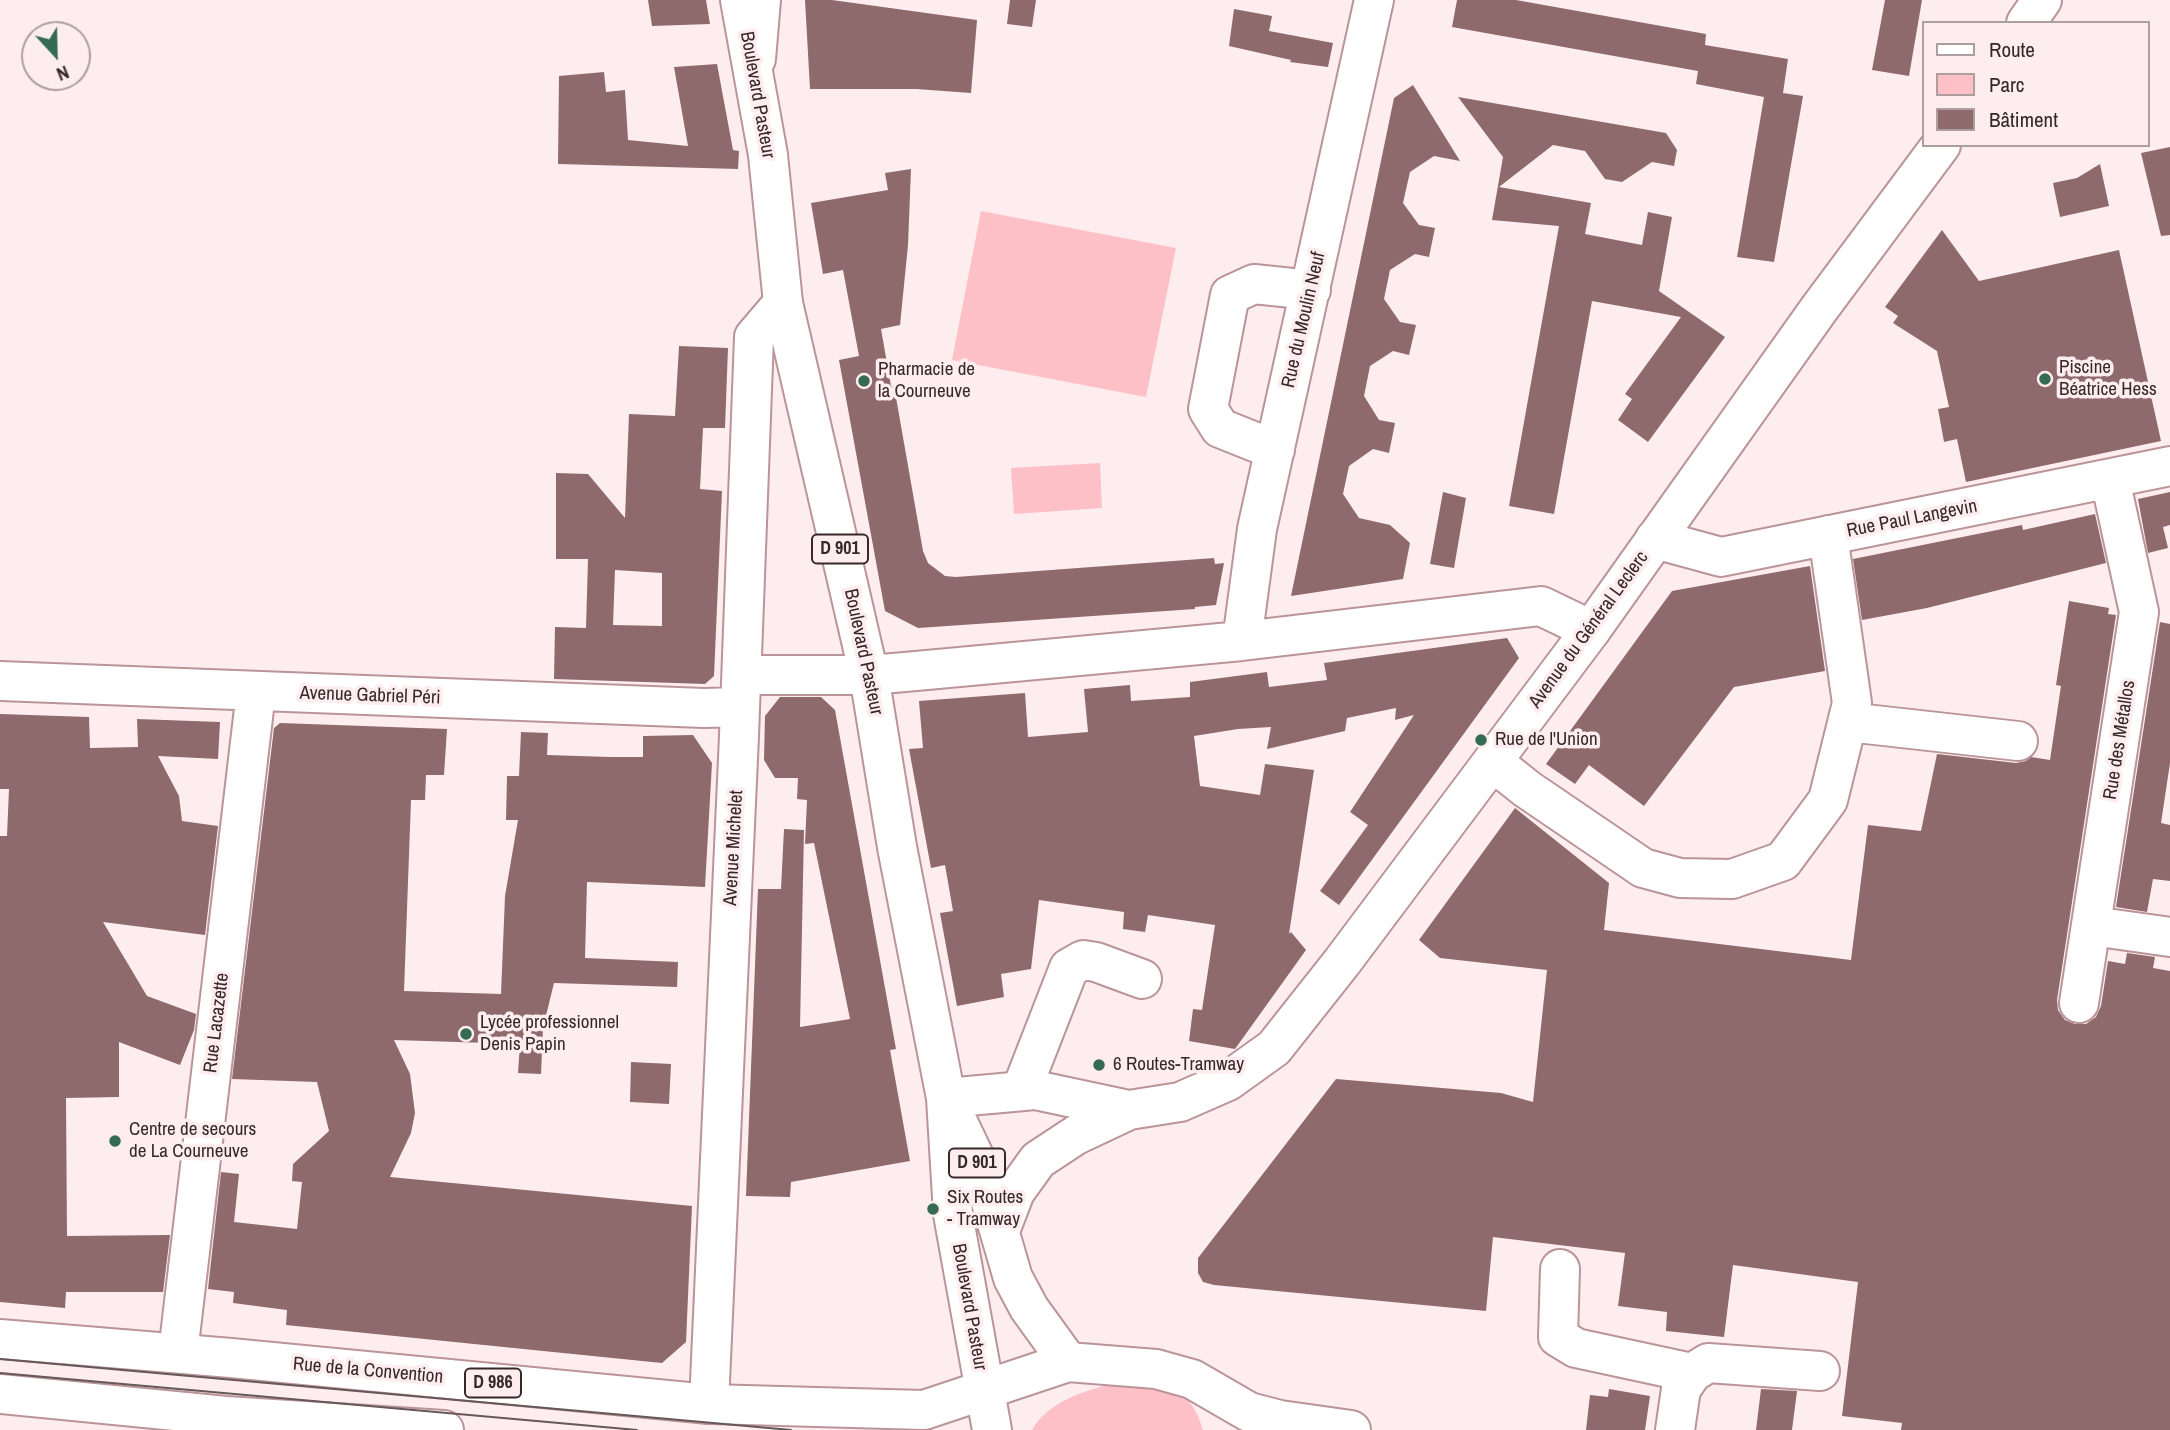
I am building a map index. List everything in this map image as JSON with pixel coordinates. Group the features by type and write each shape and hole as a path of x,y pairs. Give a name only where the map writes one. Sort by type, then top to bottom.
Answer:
{"main road":[{"name":"Boulevard Pasteur","path":"740,0 768,155 783,303 869,675 897,847 946,1098 953,1214 992,1430"},
{"path":"754,75 761,0"},
{"name":"Rue du Moulin Neuf","path":"1242,641 1258,529 1374,0"},
{"name":"Avenue du Général Leclerc","path":"1000,1231 1014,1192 1038,1160 1076,1135 1129,1110 1180,1102 1228,1082 1274,1048 1591,630 1819,309 1940,147"},
{"path":"1275,450 1220,428 1208,409 1230,295 1254,284 1311,290"},
{"name":"Avenue Michelet","path":"709,1404 754,337 783,303"},
{"name":"Rue Paul Langevin","path":"1656,539 1721,557 2170,466"},
{"name":"Rue des Métallos","path":"2079,1003 2139,612 2110,479"},
{"path":"1493,762 1527,789 1643,868 1680,878 1732,879 1783,861 1828,800 1852,703 1828,535"},
{"path":"869,675 1242,641 1541,606 1591,630"},
{"name":"Avenue Gabriel Péri","path":"0,681 691,707 741,691 869,675"},
{"name":"Rue Lacazette","path":"159,1352 256,692"},
{"path":"1848,722 2018,741"},
{"path":"2091,926 2170,937"},
{"path":"1021,1091 1069,968 1083,960 1097,962 1142,979"},
{"name":"Avenue du Général Leclerc","path":"946,1098 1021,1091 1045,1092 1129,1110"},
{"name":"Boulevard Pasteur","path":"946,1098 983,1175 1013,1278 1029,1308 1068,1362"},
{"path":"1560,1269 1558,1337 1576,1348 1692,1373"},
{"name":"Rue de la Convention","path":"0,1339 709,1404 924,1410 1068,1362"},
{"path":"159,1352 190,1412"},
{"path":"1068,1362 1156,1369 1192,1379 1249,1421 1280,1420 1351,1430"},
{"path":"1675,1430 1681,1388 1692,1373 1708,1363 1820,1371"},
{"path":"0,1394 190,1412 444,1430"}],"green space":[{"path":"981,211 1176,248 1146,397 952,360"},
{"path":"1100,463 1102,508 1014,514 1011,468"},
{"path":"1113,1384 1156,1387 1179,1393 1194,1409 1203,1430 1032,1430 1047,1412 1067,1399"}],"building":[{"path":"648,0 706,0 710,24 652,26"},
{"path":"805,0 832,0 977,20 971,93 916,89 810,89"},
{"path":"1010,0 1036,0 1032,27 1007,24"},
{"path":"1457,0 1516,0 1706,34 1705,45 1788,59 1783,93 1803,96 1774,262 1737,257 1764,97 1696,84 1698,71 1452,27"},
{"path":"1885,0 1922,0 1909,76 1872,70"},
{"path":"1234,9 1272,16 1269,31 1333,43 1328,67 1290,62 1291,60 1229,46"},
{"path":"717,64 733,150 739,151 738,169 558,164 559,76 604,72 606,92 625,90 628,140 688,146 674,67"},
{"path":"1413,85 1460,161 1434,156 1410,172 1403,203 1419,225 1435,228 1429,257 1415,254 1390,270 1384,299 1400,322 1416,325 1409,355 1393,351 1370,366 1364,396 1379,420 1395,423 1389,453 1373,449 1349,466 1343,494 1359,518 1390,525 1410,543 1403,579 1291,596 1394,98"},
{"path":"1458,97 1666,133 1677,150 1674,166 1652,162 1622,182 1605,179 1585,151 1553,145 1499,187 1591,203 1585,234 1642,245 1648,212 1672,217 1659,291 1725,337 1648,442 1618,420 1632,399 1625,394 1681,317 1592,301 1554,514 1509,506 1559,226 1492,220 1503,157"},
{"path":"2170,147 2170,235 2161,236 2141,153"},
{"path":"2100,164 2109,206 2060,217 2053,183 2077,178"},
{"path":"911,169 908,245 900,325 881,329 891,386 894,386 923,551 928,563 945,576 956,577 1214,558 1215,564 1224,563 1216,605 1195,609 918,628 885,611 839,360 859,356 843,270 823,274 811,203 888,190 885,173"},
{"name":"Piscine Béatrice Hess","path":"1942,230 1979,281 2119,250 2161,441 1966,482 1957,439 1944,442 1938,409 1949,407 1937,351 1893,323 1898,316 1885,307"},
{"path":"679,346 728,348 725,428 703,428 700,489 722,491 714,676 705,684 554,679 555,627 586,628 588,559 556,559 556,473 588,474 625,518 629,414 675,416","holes":["615,570 662,573 662,626 613,625"]},
{"path":"1443,492 1466,498 1454,568 1430,564"},
{"path":"2170,492 2170,525 2163,527 2168,548 2148,553 2138,499"},
{"path":"2095,514 2106,563 1927,608 1862,620 1853,559 2022,525 2023,530"},
{"path":"1810,566 1825,671 1734,687 1644,806 1589,765 1575,784 1546,764 1672,591"},
{"path":"2069,601 2109,608 2108,614 2116,615 2057,1000 2058,1010 2065,1020 2075,1024 2086,1024 2096,1017 2101,1006 2108,961 2125,964 2127,953 2155,957 2153,968 2170,971 2170,1430 1901,1430 1902,1423 1842,1416 1858,1282 1733,1265 1724,1337 1666,1331 1667,1312 1618,1306 1625,1253 1493,1237 1486,1311 1203,1282 1198,1273 1198,1258 1336,1079 1501,1093 1533,1102 1547,970 1440,958 1419,940 1515,808 1609,883 1604,930 1851,960 1868,825 1921,831 1937,754 2016,763 2031,757 2050,760 2061,686 2056,685"},
{"path":"2160,622 2170,624 2170,763 2161,823 2170,825 2170,881 2153,879 2147,912 2116,907"},
{"path":"1507,638 1519,658 1339,905 1320,891 1368,825 1350,812 1414,715 1395,720 1396,708 1347,718 1345,731 1267,749 1271,727 1194,736 1200,786 1260,795 1265,764 1314,770 1289,934 1291,932 1306,950 1235,1049 1189,1041 1193,1009 1202,1010 1215,925 1148,915 1145,932 1123,929 1124,912 1039,900 1031,969 1001,974 1004,997 957,1006 940,913 953,911 945,865 931,868 909,749 923,748 919,701 1025,693 1028,737 1088,732 1084,689 1130,685 1131,701 1190,697 1190,682 1267,672 1269,687 1327,680 1324,663"},
{"path":"780,697 821,697 835,710 896,1049 890,1050 910,1161 791,1182 790,1197 746,1196 758,889 781,889 784,829 804,830 800,1027 850,1019 814,843 805,844 807,800 797,799 798,778 775,778 764,760 765,716"},
{"path":"0,714 89,717 90,748 138,747 137,719 220,722 218,759 158,756 179,796 182,821 218,826 205,935 103,922 147,996 196,1014 194,1030 180,1065 119,1042 119,1097 66,1098 67,1236 170,1235 163,1292 66,1292 65,1308 0,1302 0,836 7,836 9,789 0,789"},
{"name":"Lycée professionnel Denis Papin","path":"280,723 447,729 444,775 426,775 425,800 411,800 404,991 501,994 505,896 518,820 506,820 507,776 519,776 521,732 548,733 547,755 610,757 643,757 643,736 693,735 712,763 705,887 587,882 585,958 678,962 677,987 554,983 543,1028 541,1074 518,1073 520,1044 394,1040 410,1074 415,1113 411,1133 390,1177 692,1206 686,1342 662,1363 286,1325 287,1310 233,1303 234,1292 208,1289 221,1172 239,1174 234,1222 297,1229 302,1182 292,1181 293,1164 329,1131 317,1082 232,1079 274,728"},
{"path":"631,1062 671,1064 669,1104 630,1102"},
{"path":"1609,1389 1650,1396 1645,1430 1586,1430 1590,1395 1608,1397"},
{"path":"1761,1389 1797,1391 1792,1430 1756,1430"}],"tram line":[{"path":"0,1359 791,1430"},
{"path":"0,1373 637,1430"}],"place":[{"name":"Piscine Béatrice Hess","path":"2045,379"},
{"name":"Pharmacie de la Courneuve","path":"864,381"},
{"name":"Rue de l'Union","path":"1481,740"},
{"name":"Lycée professionnel Denis Papin","path":"466,1034"},
{"name":"6 Routes-Tramway","path":"1099,1065"},
{"name":"Centre de secours de La Courneuve","path":"115,1141"},
{"name":"Six Routes - Tramway","path":"933,1209"}]}
